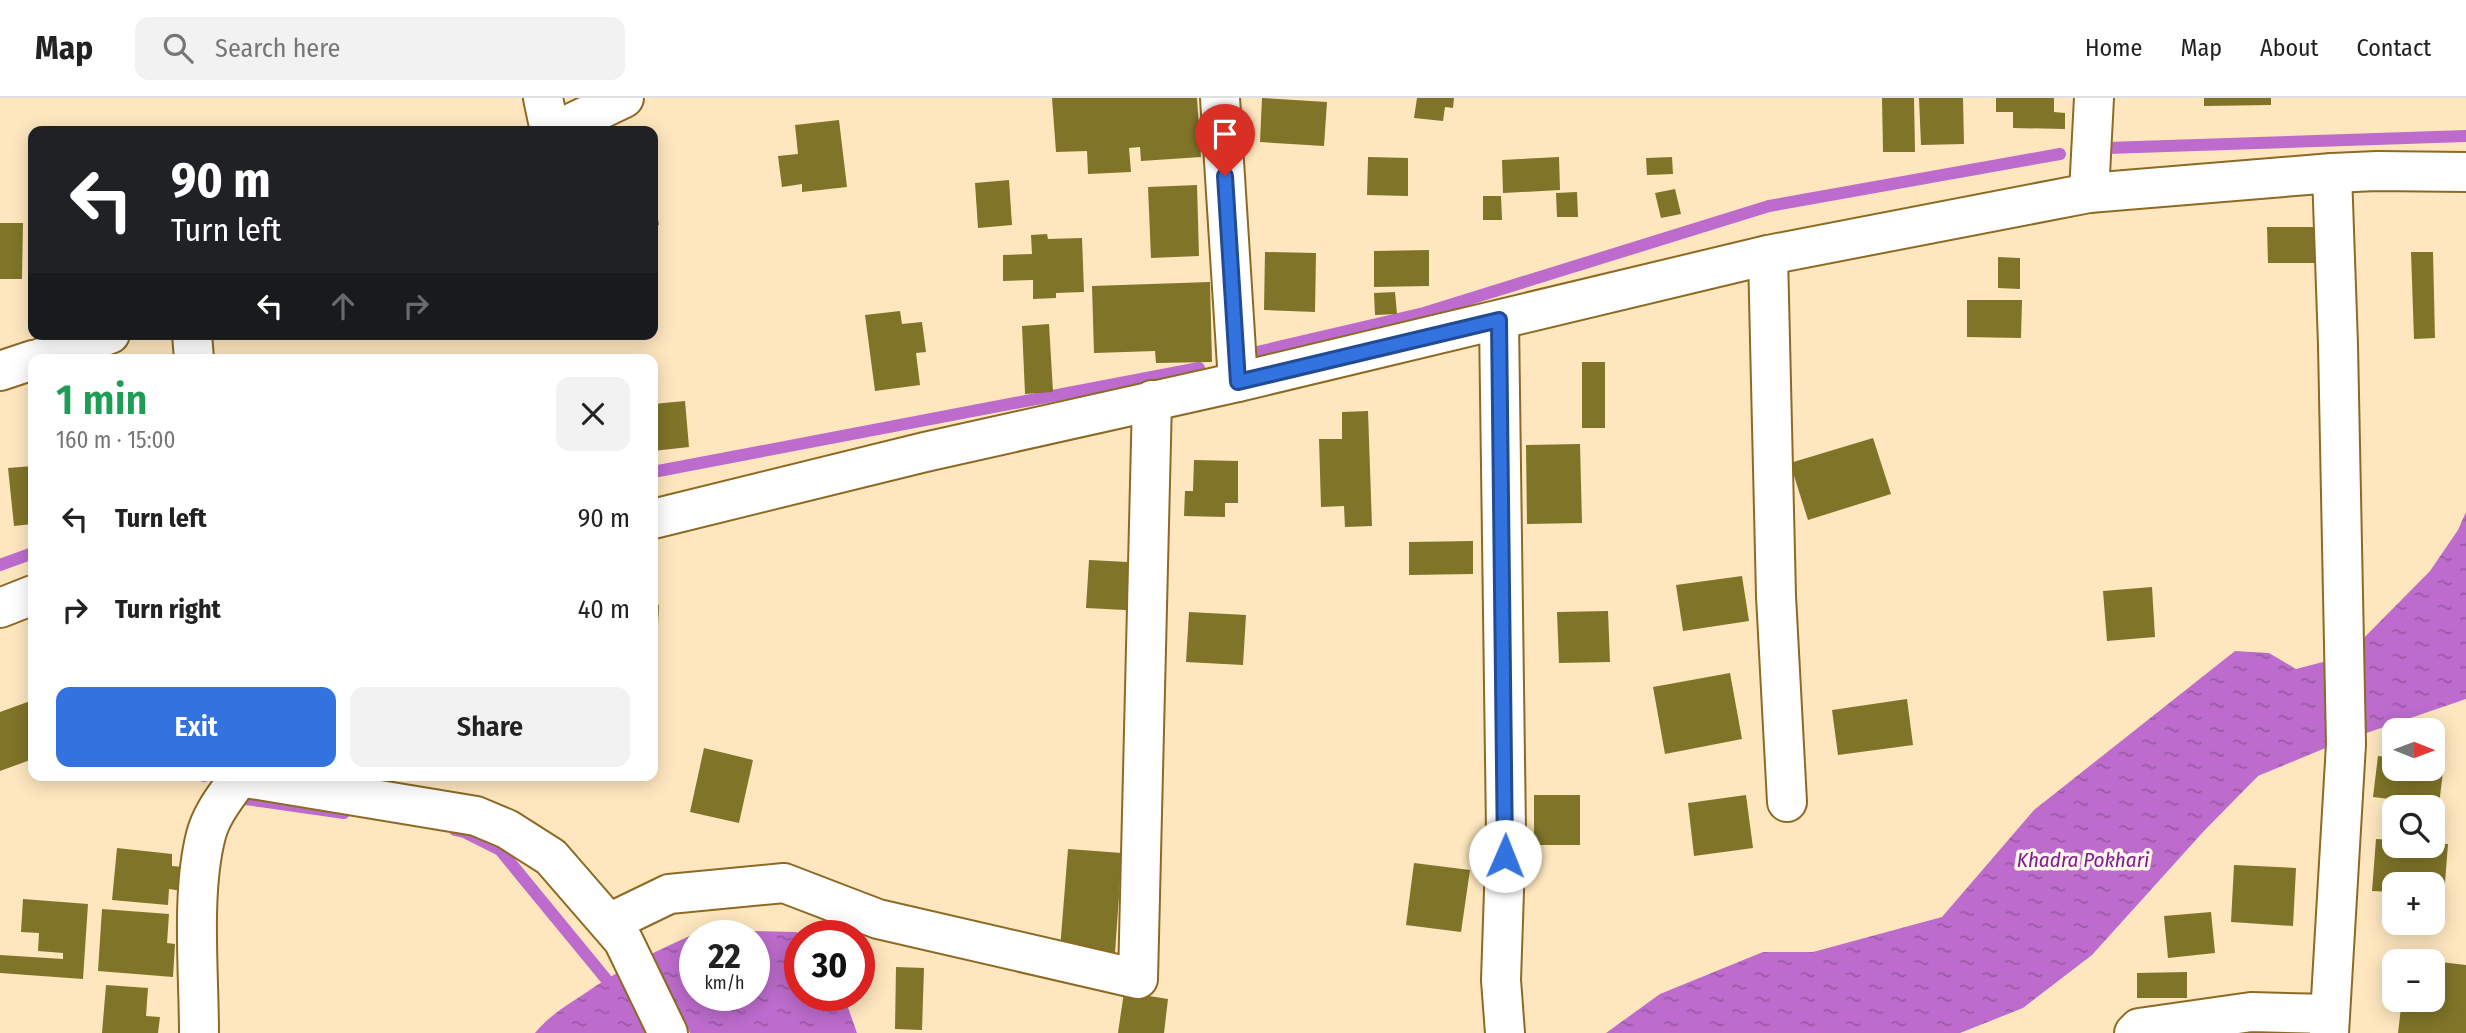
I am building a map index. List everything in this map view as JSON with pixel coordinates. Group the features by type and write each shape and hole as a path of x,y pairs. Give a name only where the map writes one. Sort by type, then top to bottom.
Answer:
{"street":[{"path":"542,98 551,126"},
{"path":"564,126 624,98"},
{"path":"1220,98 1238,382"},
{"path":"2089,193 2094,98"},
{"path":"2134,1033 2139,1028 2251,1012 2330,1023 2346,744 2332,173"},
{"path":"658,518 925,452 1238,382 1768,255 2089,193 2332,173 2466,173"},
{"path":"1768,255 1776,596 1787,802"},
{"path":"1499,320 1506,831 1501,980 1505,1033"},
{"path":"53,354 93,340"},
{"path":"0,372 28,363"},
{"path":"616,932 669,894 783,883 878,919 1138,979 1152,401"},
{"path":"0,608 28,597"},
{"path":"199,1033 199,881 207,833 220,803 237,781"},
{"path":"270,781 476,816 507,829 551,856 616,932 668,1033"}],"water":[{"name":"Khadra Pokhari","path":"2466,512 2466,699 2410,718 2382,718 2382,728 2258,776 2203,832 2092,955 2023,1008 1960,1033 1606,1033 1660,994 1763,952 1813,952 1942,917 2034,810 2235,651 2269,653 2296,669 2346,656 2430,571 2458,530"},
{"path":"770,931 784,932 784,1011 849,1011 857,1033 690,1033 687,1025 657,1021 652,1033 535,1033 556,1013 657,951 679,941 679,1011 770,1011"}],"building":[{"path":"1052,98 1197,98 1201,157 1141,161 1140,147 1129,148 1131,172 1088,174 1087,151 1056,152"},
{"path":"1262,98 1327,102 1324,146 1260,142"},
{"path":"1417,98 1454,98 1453,108 1445,107 1443,121 1414,118"},
{"path":"1882,98 1914,98 1915,152 1883,152"},
{"path":"1919,98 1963,98 1964,144 1921,145"},
{"path":"1996,98 2054,98 2054,112 2065,113 2065,129 2013,128 2013,112 1996,112"},
{"path":"2204,98 2271,98 2271,105 2204,106"},
{"path":"839,120 847,187 802,192 802,184 782,187 778,156 798,154 795,125"},
{"path":"1368,157 1408,158 1408,196 1367,195"},
{"path":"1559,157 1560,190 1503,193 1502,160"},
{"path":"1672,157 1673,174 1647,175 1646,158"},
{"path":"1009,180 1012,225 978,228 975,183"},
{"path":"1197,185 1199,256 1151,258 1148,187"},
{"path":"1675,189 1681,214 1661,218 1655,193"},
{"path":"1577,192 1578,217 1557,217 1556,193"},
{"path":"1483,196 1501,196 1502,220 1483,220"},
{"path":"0,223 23,223 22,279 0,279"},
{"path":"2267,227 2321,227 2321,263 2268,263"},
{"path":"1047,234 1048,239 1082,238 1084,292 1056,293 1056,298 1033,299 1033,280 1003,281 1003,255 1032,254 1031,235"},
{"path":"1429,250 1429,286 1374,287 1374,251"},
{"path":"1265,252 1316,253 1315,312 1264,310"},
{"path":"2411,252 2433,252 2435,338 2414,339"},
{"path":"1998,257 2020,258 2020,289 1998,288"},
{"path":"1210,282 1212,362 1156,363 1155,351 1094,353 1092,286"},
{"path":"1395,292 1397,314 1375,315 1374,293"},
{"path":"1967,300 2022,300 2021,338 1967,337"},
{"path":"900,311 902,324 922,322 926,352 916,353 920,385 875,391 865,315"},
{"path":"1049,324 1053,392 1025,394 1022,326"},
{"path":"1582,362 1605,362 1605,428 1582,428"},
{"path":"685,401 689,447 658,450 658,404"},
{"path":"1368,411 1372,526 1345,527 1344,506 1321,507 1319,439 1342,439 1342,412"},
{"path":"1873,438 1891,494 1808,520 1790,463"},
{"path":"1580,444 1582,523 1527,524 1526,445"},
{"path":"1194,460 1238,461 1238,503 1225,503 1225,517 1184,516 1185,491 1193,491"},
{"path":"28,466 28,525 14,526 8,468"},
{"path":"1473,541 1473,574 1409,575 1409,542"},
{"path":"1089,560 1147,563 1145,611 1086,608"},
{"path":"1742,576 1749,621 1683,631 1676,585"},
{"path":"2152,587 2155,637 2107,641 2103,591"},
{"path":"1608,611 1610,662 1559,663 1557,612"},
{"path":"1189,612 1246,615 1243,665 1186,662"},
{"path":"1730,673 1742,739 1665,754 1653,687"},
{"path":"1907,699 1913,745 1838,755 1832,710"},
{"path":"28,702 28,761 0,771 0,712"},
{"path":"704,748 753,760 739,823 690,812"},
{"path":"2378,756 2382,756 2382,781 2442,781 2440,795 2373,797"},
{"path":"1534,795 1580,795 1580,845 1534,845"},
{"path":"1746,795 1753,848 1694,856 1688,803"},
{"path":"2376,839 2382,839 2382,858 2445,858 2445,844 2448,844 2445,883 2445,872 2382,872 2382,891 2372,891"},
{"path":"117,848 172,854 172,866 184,867 182,891 169,889 168,905 112,900"},
{"path":"1068,849 1122,853 1115,953 1060,949"},
{"path":"1414,863 1470,870 1461,932 1406,925"},
{"path":"2234,865 2296,868 2293,926 2231,922"},
{"path":"23,899 88,904 83,979 0,973 0,955 63,959 63,953 38,951 39,933 21,932"},
{"path":"102,909 169,914 167,943 175,944 173,977 98,971"},
{"path":"2211,912 2215,953 2168,958 2164,916"},
{"path":"2445,963 2466,965 2466,1033 2398,1033 2400,1012 2445,1012"},
{"path":"896,967 924,968 922,1030 895,1029"},
{"path":"2187,972 2187,998 2137,998 2137,973"},
{"path":"106,985 148,988 146,1016 160,1017 158,1033 102,1033"},
{"path":"1124,992 1168,999 1164,1033 1118,1033"}],"waterway":[{"path":"2107,148 2466,136"},
{"path":"1253,353 1424,313 1769,206 2060,154"},
{"path":"658,471 1199,368"},
{"path":"0,565 28,555"},
{"path":"246,799 344,813"},
{"path":"455,830 500,850 606,979"}],"route":[{"path":"1225,176 1238,382 1499,320 1505,856"}]}
